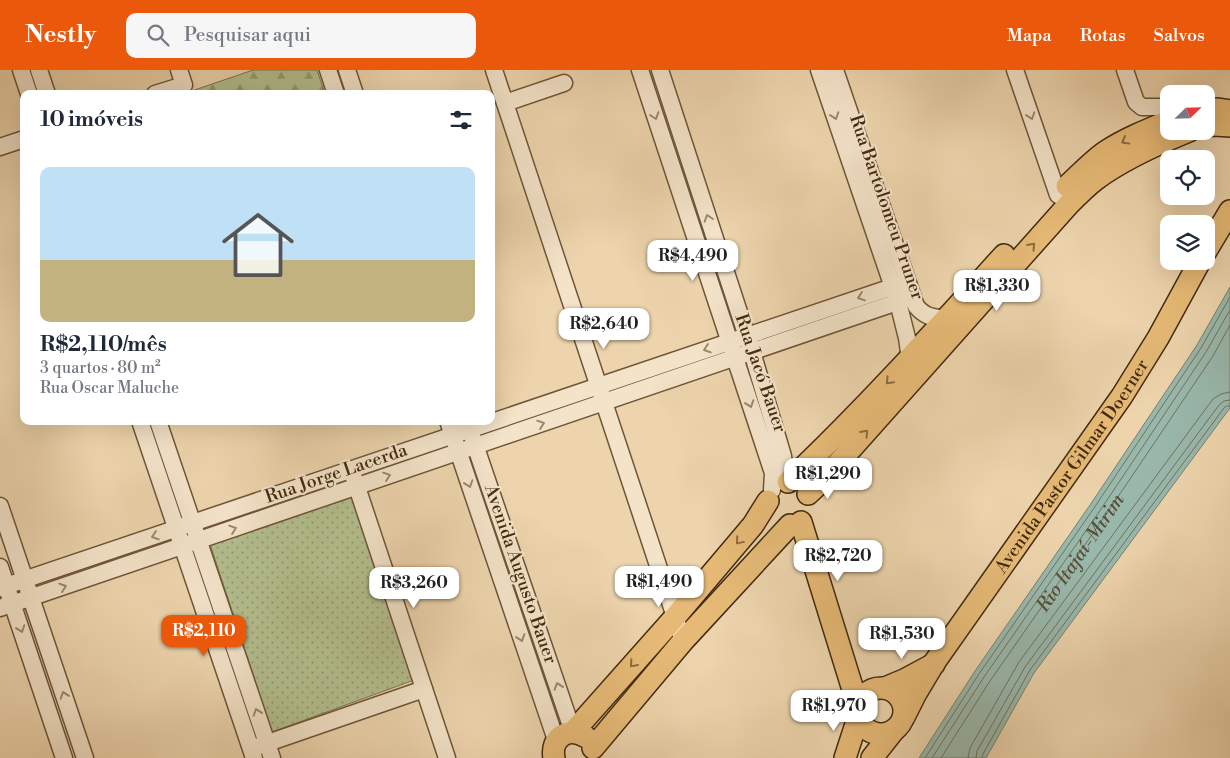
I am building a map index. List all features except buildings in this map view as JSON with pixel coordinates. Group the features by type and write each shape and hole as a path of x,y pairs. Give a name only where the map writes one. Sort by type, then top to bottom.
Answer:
{"main road":[{"path":"1215,109 1230,111"},
{"path":"558,749 676,616 753,525 778,489 814,457 910,359 1058,195 1104,153 1141,132 1160,125"},
{"path":"1215,125 1230,126"},
{"path":"808,494 825,478 1082,191 1118,165 1169,140"},
{"path":"1215,236 1230,211"},
{"name":"Avenida Pastor Gilmar Doerner","path":"872,758 899,724 934,664 1122,396 1158,338 1195,270"},
{"path":"593,753 683,641 795,524 806,518 810,506 808,494 800,485 794,483 778,489 768,507 773,518 778,522 784,525 795,524"},
{"path":"795,524 841,653 861,724 870,732 876,734 889,733 899,724 904,710 903,702 893,690 881,687 859,674 841,653"},
{"name":"Avenida Pastor Gilmar Doerner","path":"881,687 904,680 934,664"},
{"path":"845,758 860,699 870,689 881,687"},
{"path":"558,749 580,733 591,742 593,753"}],"street":[{"path":"21,70 28,90"},
{"path":"39,70 46,90"},
{"path":"167,90 184,84 179,70"},
{"path":"347,70 354,90"},
{"path":"494,70 683,641"},
{"name":"Rua Jacó Bauer","path":"640,70 778,489"},
{"name":"Rua Jacó Bauer","path":"660,70 752,352 783,456 778,489"},
{"name":"Rua Bartolomeu Pruner","path":"819,70 861,168"},
{"name":"Rua Bartolomeu Pruner","path":"836,70 861,168 902,292 910,359"},
{"path":"1015,70 1058,195"},
{"path":"1126,70 1136,102 1142,107 1160,107"},
{"path":"333,71 335,90"},
{"path":"505,103 564,83"},
{"path":"0,147 20,140"},
{"path":"680,193 698,186"},
{"name":"Rua Bartolomeu Pruner","path":"902,292 928,317 947,319"},
{"name":"Rua Jorge Lacerda","path":"495,417 599,386 746,336 902,292"},
{"name":"Rua Jorge Lacerda","path":"6,606 752,352 902,292"},
{"path":"141,425 253,753 270,750 424,689"},
{"path":"159,425 270,750"},
{"name":"Rua Jorge Lacerda","path":"3,587 352,470 450,428 469,425"},
{"name":"Avenida Augusto Bauer","path":"469,425 523,586 558,749"},
{"name":"Avenida Augusto Bauer","path":"450,428 558,749"},
{"path":"150,450 166,444"},
{"path":"352,470 447,758"},
{"path":"0,506 85,758"},
{"path":"0,567 6,606 57,735 64,758"},
{"path":"197,590 214,584"},
{"path":"506,592 523,586"},
{"path":"57,735 75,729"}],"green space":[{"path":"253,70 317,70 324,90 195,90"},
{"path":"353,497 414,680 272,732 210,544"}],"water":[{"name":"Rio Itajaí-Mirim","path":"1230,287 1230,408 1034,673 986,758 919,758 975,671 1090,505 1197,345"}]}
